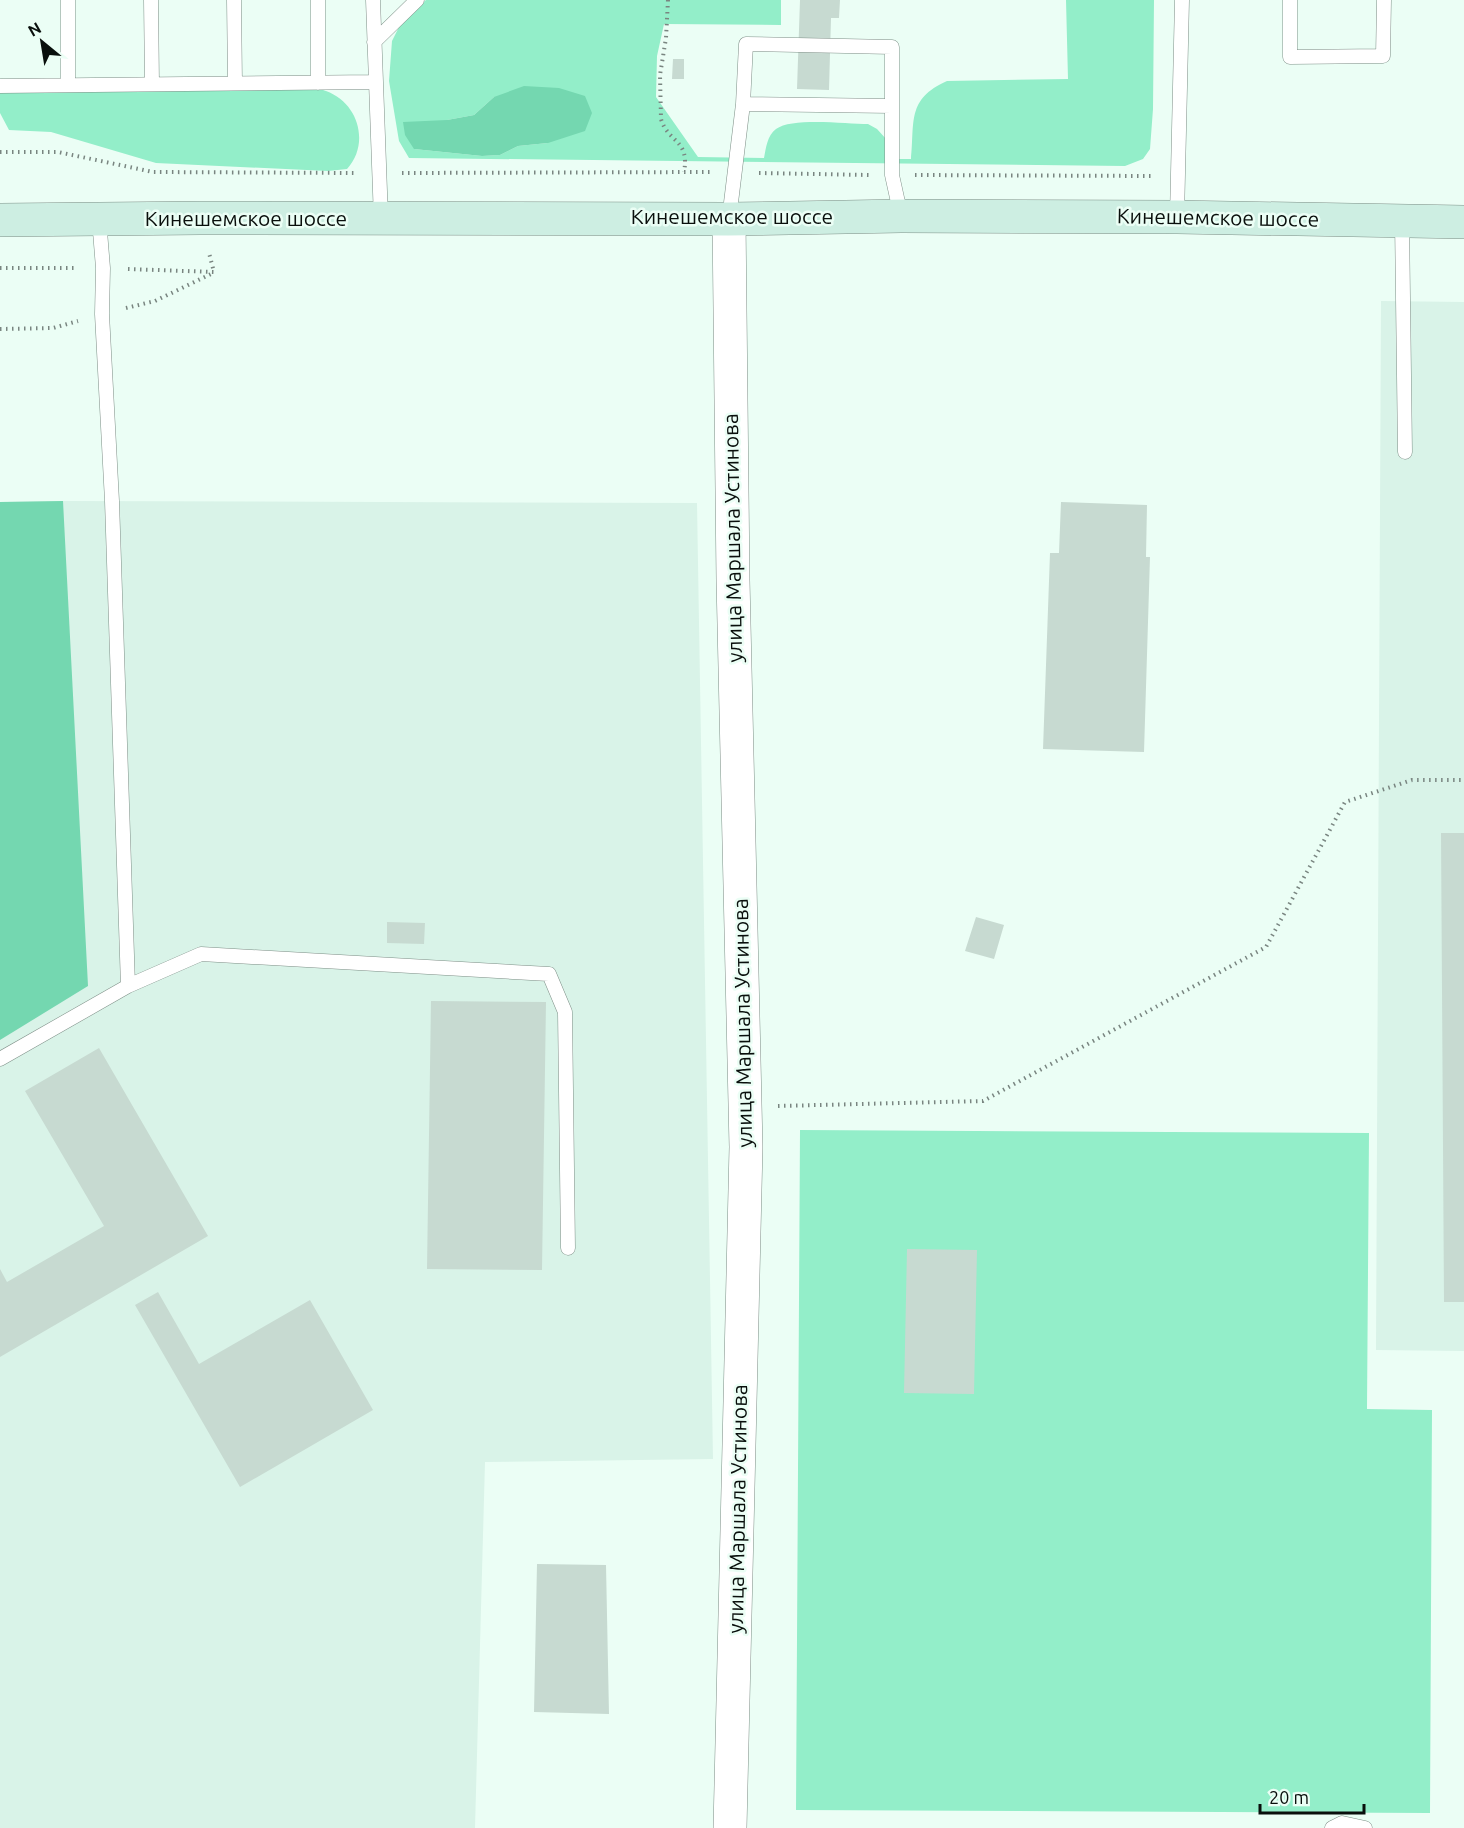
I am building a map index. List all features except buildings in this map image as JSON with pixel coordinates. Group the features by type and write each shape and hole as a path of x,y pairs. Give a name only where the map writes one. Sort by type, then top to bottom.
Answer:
{"main road":[{"name":"Кинешемское шоссе","path":"0,220 729,219 901,216 1177,217 1464,222"}],"street":[{"name":"улица Маршала Устинова","path":"729,219 733,580 746,1147 730,1828"}],"lane":[{"path":"68,0 68,85"},
{"path":"151,0 152,84"},
{"path":"234,0 235,83"},
{"path":"318,0 318,83"},
{"path":"373,0 381,219"},
{"path":"374,42 417,0"},
{"path":"1177,217 1182,0"},
{"path":"1290,0 1290,57 1383,56 1384,0"},
{"path":"729,219 743,104 746,44 892,46 892,175 901,216"},
{"path":"0,86 375,82"},
{"path":"743,104 892,106"},
{"path":"99,219 113,513 128,986"},
{"path":"1402,221 1405,453"},
{"path":"0,1059 128,986 201,954 549,974 566,1012 568,1248"},
{"path":"1332,1828 1342,1822 1365,1828"}],"path":[{"path":"668,0 666,38 660,75 661,119 662,125 685,152 684,172"},
{"path":"0,152 57,152 153,172 684,172 1179,176"},
{"path":"745,1107 983,1101 1266,947 1345,802 1412,780 1464,780"}],"shaded area":[{"path":"1381,301 1464,302 1464,1351 1376,1350"},
{"path":"0,502 697,503 713,1459 485,1462 475,1828 0,1828"}],"green space":[{"path":"426,0 781,0 781,25 664,24 657,56 656,97 698,157 764,158 766,146 776,129 794,123 820,122 868,124 877,129 887,140 886,159 911,159 913,123 919,104 934,88 947,81 1068,79 1066,0 1154,0 1153,109 1150,149 1143,159 1125,166 409,158 399,141 389,81 392,41 401,23","holes":["494,97 548,143 518,146 500,155 482,156 414,149 447,120 474,115"]},
{"path":"524,86 559,88 585,96 592,113 585,131 548,143 518,146 500,155 482,156 414,149 405,135 403,122 447,120 474,115 494,97"},
{"path":"312,89 326,91 337,97 353,114 358,125 358,148 347,169 328,171 156,163 51,132 9,130 0,113 0,91"},
{"path":"63,501 88,986 0,1040 0,502"},
{"path":"800,1130 1369,1133 1367,1409 1432,1410 1430,1813 796,1810"}]}
